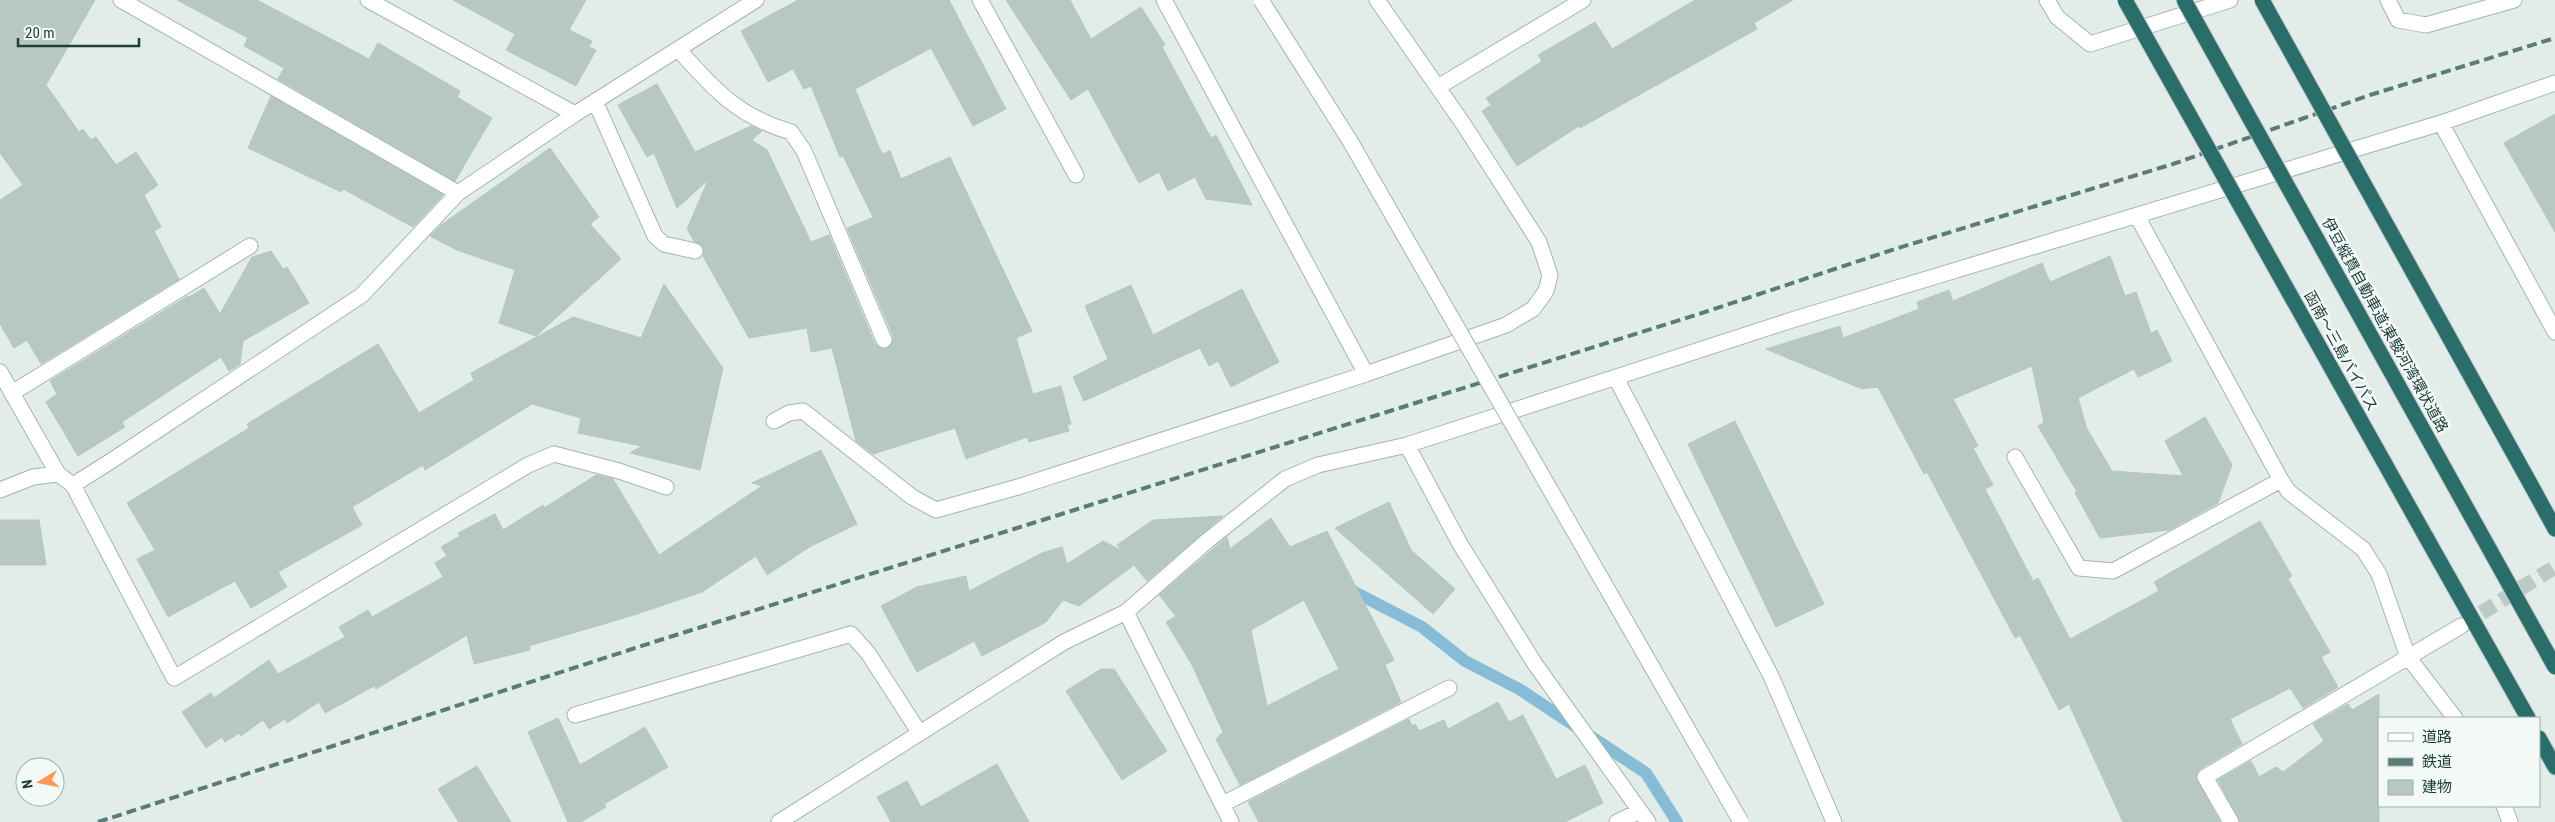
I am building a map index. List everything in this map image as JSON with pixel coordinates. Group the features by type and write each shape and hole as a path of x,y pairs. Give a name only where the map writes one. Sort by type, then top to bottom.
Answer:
{"highway":[{"name":"函南～三島バイパス","path":"2125,0 2527,717"},
{"name":"伊豆縦貫自動車道;東駿河湾環状道路","path":"2184,0 2555,667"},
{"path":"2262,0 2555,529"},
{"path":"2540,740 2555,767"}],"street":[{"path":"121,0 458,193"},
{"path":"368,0 575,114"},
{"path":"980,0 1076,175"},
{"path":"1164,0 1366,374"},
{"path":"1261,0 1350,141 1741,822"},
{"path":"774,420 789,413 802,411 912,497 936,510 1018,487 1366,374 1506,325 1533,309 1546,291 1550,275 1539,242 1438,87 1377,0"},
{"path":"1438,87 1583,0"},
{"path":"2047,0 2057,17 2090,44 2230,0"},
{"path":"2388,0 2398,20 2426,25 2514,0"},
{"path":"73,485 362,295 458,193 575,114 679,50 747,3"},
{"path":"679,50 713,89 768,125 791,132 804,151 884,340"},
{"path":"779,822 1064,642 1126,612 1207,541 1285,479 1318,464 1374,451 1407,446 1795,319 2441,123 2555,83"},
{"path":"596,101 655,236 664,244 695,251"},
{"path":"2441,123 2555,332"},
{"path":"2137,216 2281,480 2289,492 2364,549 2379,574 2408,657 2454,717"},
{"path":"12,392 250,246"},
{"path":"0,372 58,474 73,485 174,678 528,465 554,454 666,487"},
{"path":"1616,378 1771,676 1834,822"},
{"path":"1407,446 1460,544 1536,664 1644,816 1617,822"},
{"path":"2015,457 2079,568 2113,571 2281,480"},
{"path":"0,490 33,477 58,474"},
{"path":"1126,612 1231,822"},
{"path":"2231,822 2205,777 2461,626"},
{"path":"575,715 852,634 868,653 919,732"},
{"path":"1222,804 1449,688"},
{"path":"2504,807 2510,822"}],"building":[{"path":"0,0 95,0 46,85 79,132 83,129 91,140 96,137 116,165 136,152 158,185 144,195 161,227 154,231 179,279 41,364 27,340 14,348 0,324 0,200 23,185 0,153"},
{"path":"177,0 257,0 369,59 378,43 460,91 457,97 492,118 455,181 278,79 284,68 244,46 248,38"},
{"path":"453,0 586,0 569,30 592,41 589,47 596,50 576,86 506,50 515,34"},
{"path":"798,0 949,0 1006,109 973,126 931,48 855,89 882,154 890,151 901,179 950,157 1032,331 1016,338 1033,394 1061,386 1071,424 1067,425 1069,431 1029,442 1027,437 966,459 955,428 873,454 856,441 832,348 811,352 807,328 749,338 703,256 704,248 694,241 687,229 708,180 677,208 654,153 647,157 618,105 657,84 695,152 751,126 762,131 752,140 767,150 811,242 829,235 875,344 882,349 888,348 893,342 893,336 847,228 872,218 874,219 843,156 840,157 811,86 804,89 793,69 768,82 741,31"},
{"path":"1006,0 1070,0 1091,39 1141,7 1165,45 1162,47 1211,138 1216,135 1252,205 1206,199 1195,177 1168,191 1159,172 1139,183 1088,89 1071,100"},
{"path":"1695,0 1793,0 1754,23 1757,29 1580,128 1579,126 1517,166 1482,111 1491,105 1486,98 1542,61 1538,55 1595,22 1612,49"},
{"path":"271,96 443,195 413,227 343,189 341,192 248,148"},
{"path":"2555,114 2555,232 2504,143"},
{"path":"550,148 599,217 590,224 621,259 536,336 499,323 515,270 457,250 430,236 441,225"},
{"path":"271,251 283,269 287,267 309,303 243,341 240,364 229,371 221,357 122,422 125,427 78,456 46,402 57,394 50,381 204,288 220,314 252,257"},
{"path":"2110,256 2125,296 2136,292 2151,333 2157,330 2172,361 2138,377 2134,369 2078,398 2087,429 2112,471 2183,476 2165,441 2205,417 2232,465 2218,503 2169,530 2100,538 2075,493 2077,492 2038,426 2044,423 2032,366 1953,399 1978,446 1973,448 1993,485 1985,489 2033,581 2038,578 2070,639 2159,591 2154,582 2260,521 2292,576 2288,579 2330,652 2321,657 2338,687 2303,708 2290,688 2230,719 2242,744 2200,769 2196,777 2220,822 2123,822 2069,704 2059,710 2020,635 2015,638 1927,472 1924,474 1878,387 1862,389 1766,349 1840,326 1843,338 1919,309 1917,302 1949,290 1953,301 2042,263 2050,282"},
{"path":"664,284 723,368 700,470 630,453 642,446 578,433 581,418 532,404 425,470 423,465 352,507 362,525 278,572 287,587 251,608 235,581 168,617 137,559 155,550 127,503 249,428 247,424 378,344 419,413 474,380 471,373 573,317 641,338"},
{"path":"1131,285 1153,335 1242,289 1279,362 1231,387 1218,361 1209,366 1200,348 1084,401 1073,377 1108,359 1085,306"},
{"path":"1735,421 1824,604 1776,627 1688,444"},
{"path":"821,450 857,524 811,546 767,575 756,556 702,592 634,615 529,646 530,650 474,664 467,635 376,689 374,686 325,713 319,702 287,723 285,719 269,729 263,720 241,736 239,733 225,742 222,737 206,748 182,712 211,693 214,698 269,660 278,674 345,637 339,627 368,610 372,617 443,577 435,563 447,556 441,547 460,536 458,533 495,514 503,530 543,505 544,508 596,475 613,479 659,555 762,486 752,483"},
{"path":"1389,502 1411,550 1455,589 1433,614 1335,528"},
{"path":"1223,516 1147,581 1134,565 1079,606 1063,600 1046,622 982,656 974,641 917,672 881,606 917,587 966,576 969,591 1042,553 1062,547 1067,564 1103,541 1122,551 1117,545 1153,520"},
{"path":"1271,518 1290,547 1327,531 1394,660 1385,665 1401,702 1240,785 1216,739 1223,732 1192,665 1166,622 1176,616 1159,595 1227,537 1230,549","holes":["1304,600 1339,669 1267,706 1251,630"]},
{"path":"0,520 39,520 46,565 0,565"},
{"path":"1101,669 1114,669 1167,751 1122,780 1066,691"},
{"path":"2379,694 2379,822 2240,822 2218,780 2251,761 2259,777 2276,767 2283,772 2324,741 2313,724 2348,704 2352,710"},
{"path":"1498,702 1509,722 1523,715 1556,779 1585,765 1603,803 1565,822 1259,822 1248,802 1409,719 1412,726 1415,724 1419,731 1444,720 1448,729"},
{"path":"558,718 580,765 645,727 668,767 604,804 606,807 581,822 568,822 528,732"},
{"path":"997,764 1029,822 891,822 877,797 907,781 921,807"},
{"path":"477,766 511,822 459,822 438,789"}],"waterway":[{"path":"1345,587 1422,627 1465,661 1519,689 1646,773 1677,822"}],"tunnel":[{"path":"2462,625 2555,567"}],"railway":[{"path":"98,822 660,640 1696,315 1895,249 2173,164 2370,95 2555,38"}]}
